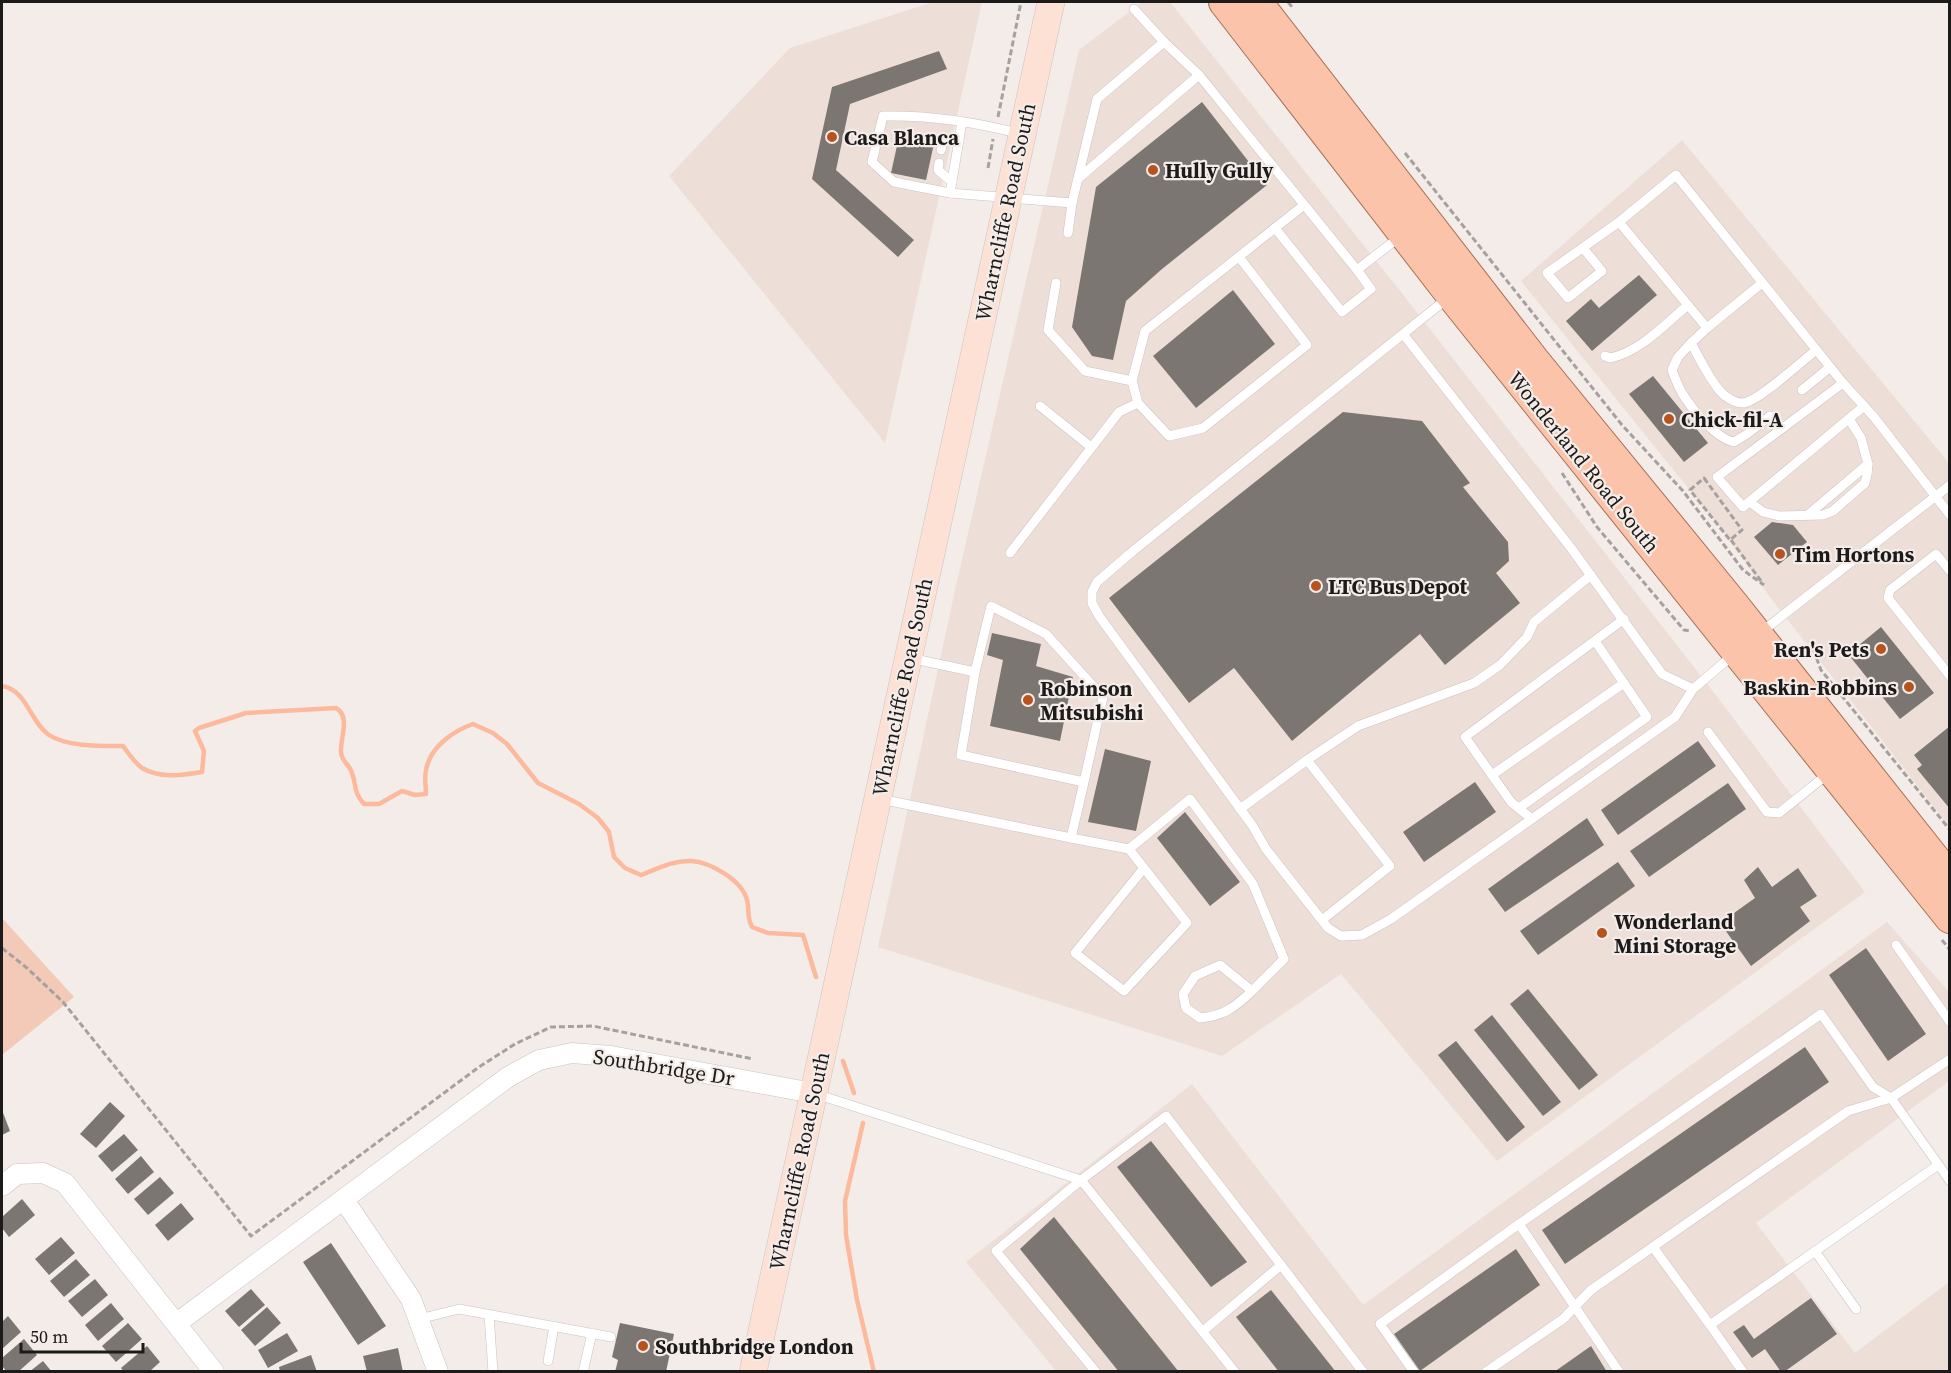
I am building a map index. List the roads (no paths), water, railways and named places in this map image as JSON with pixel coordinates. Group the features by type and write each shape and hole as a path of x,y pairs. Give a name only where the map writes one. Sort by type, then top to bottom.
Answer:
{"main road":[{"name":"Wharncliffe Road South","path":"753,1371 1051,2"},
{"name":"Wonderland Road South","path":"1224,2 1403,234 1461,286 1534,360 1747,644 1833,770 1950,918"},
{"name":"Wonderland Road South","path":"1257,2 1461,286"},
{"name":"Wonderland Road South","path":"1747,644 1950,878"}],"street":[{"name":"Southbridge Dr","path":"177,1323 508,1077 539,1060 573,1053 611,1056 813,1093"},
{"path":"2,1186 17,1174 43,1173 65,1183 214,1371"},
{"path":"344,1200 411,1299 438,1371"}],"lane":[{"path":"1134,9 1199,75 1371,289 1342,312 1275,228"},
{"path":"1068,233 1072,203 1097,99 1164,42"},
{"path":"1079,178 1199,75"},
{"path":"1022,134 962,122 915,116 883,116 872,162 894,183 950,194 1072,203"},
{"path":"950,194 962,122"},
{"path":"941,150 943,142 959,141"},
{"path":"939,163 938,170 952,182"},
{"path":"1582,248 1602,271 1568,298 1547,273 1582,248 1619,222 1676,175 1815,351 1874,417 1950,515"},
{"path":"1239,257 1307,345 1203,428 1169,436 1138,403 1132,381 1145,331 1304,205"},
{"path":"1619,222 1707,328"},
{"path":"1357,270 1403,234"},
{"path":"1056,283 1048,330 1085,371 1132,381"},
{"path":"1762,283 1691,343 1678,357 1672,370 1681,392 1709,427 1725,440 1734,442 1770,416"},
{"path":"1461,286 1132,551 1097,582 1092,592 1092,603 1099,616 1252,825 1266,849 1328,928 1341,936 1362,935 1374,930 1675,717 1693,689 1950,485"},
{"path":"1605,356 1610,358 1620,356 1634,349 1688,305"},
{"path":"1402,334 1591,575 1662,674 1693,689"},
{"path":"1691,343 1721,393 1732,401 1744,403 1762,394 1815,351"},
{"path":"1802,390 1829,368"},
{"path":"1843,383 1717,477 1743,507 1864,406"},
{"path":"1010,553 1119,412 1138,403"},
{"path":"1040,406 1092,447"},
{"path":"1750,502 1763,512 1779,516 1823,515 1833,511 1865,483 1868,464 1861,438 1849,419"},
{"path":"1950,571 1936,554 1890,590 1888,598 1950,676"},
{"path":"1240,809 1358,726 1474,683 1500,665 1527,636 1534,622 1591,575"},
{"path":"1071,838 1084,782 1103,698 1046,634 991,606 975,672 961,755 1084,782"},
{"path":"1532,819 1511,802 1465,737 1624,619"},
{"path":"1519,808 1647,717 1595,641"},
{"path":"908,658 975,672"},
{"path":"1492,775 1624,683"},
{"path":"1708,732 1767,812 1779,813 1833,770"},
{"path":"1307,760 1390,866 1322,920"},
{"path":"878,799 1129,849 1187,923 1124,991 1076,953 1143,868"},
{"path":"1129,849 1190,799 1253,884 1284,959 1237,1005 1216,1017 1200,1018 1186,1008 1183,994 1195,976 1220,965 1252,990"},
{"path":"1896,945 1950,1022"},
{"path":"1414,1371 1380,1324 1519,1224 1821,1014 1873,1087 1891,1098 1950,1181"},
{"path":"1485,1371 1563,1319 1592,1290 1848,1111 1891,1098 1950,1059"},
{"path":"813,1093 1081,1180 1235,1371"},
{"path":"1096,1371 996,1251 1081,1180 1166,1116 1363,1371"},
{"path":"1710,1325 1938,1165"},
{"path":"1519,1224 1619,1371"},
{"path":"1653,1247 1743,1371"},
{"path":"1815,1251 1856,1309"},
{"path":"1203,1331 1281,1265"},
{"path":"419,1319 459,1309 611,1337"},
{"path":"489,1315 493,1371"},
{"path":"548,1361 554,1326"},
{"path":"583,1371 592,1333"}],"waterway":[{"path":"2,686 17,694 43,729 56,739 75,744 123,746 142,768 164,775 202,772 204,751 195,731 199,728 246,713 336,708 344,722 341,755 351,770 357,793 364,804 379,804 402,791 415,795 426,794 425,773 432,754 450,736 473,724 493,733 507,744 538,783 579,804 598,818 609,832 614,857 625,868 641,875 671,863 691,861 724,873 744,893 752,927 768,933 803,935 816,977"},
{"path":"843,1061 854,1093"},
{"path":"863,1123 845,1201 846,1235 857,1300 874,1372"}],"place":[{"name":"Casa Blanca","path":"832,137"},
{"name":"Hully Gully","path":"1153,170"},
{"name":"Chick-fil-A","path":"1669,419"},
{"name":"Tim Hortons","path":"1780,554"},
{"name":"LTC Bus Depot","path":"1316,586"},
{"name":"Ren's Pets","path":"1881,649"},
{"name":"Baskin-Robbins","path":"1909,687"},
{"name":"Robinson Mitsubishi","path":"1028,700"},
{"name":"Wonderland Mini Storage","path":"1602,933"},
{"name":"Southbridge London","path":"643,1346"}]}
